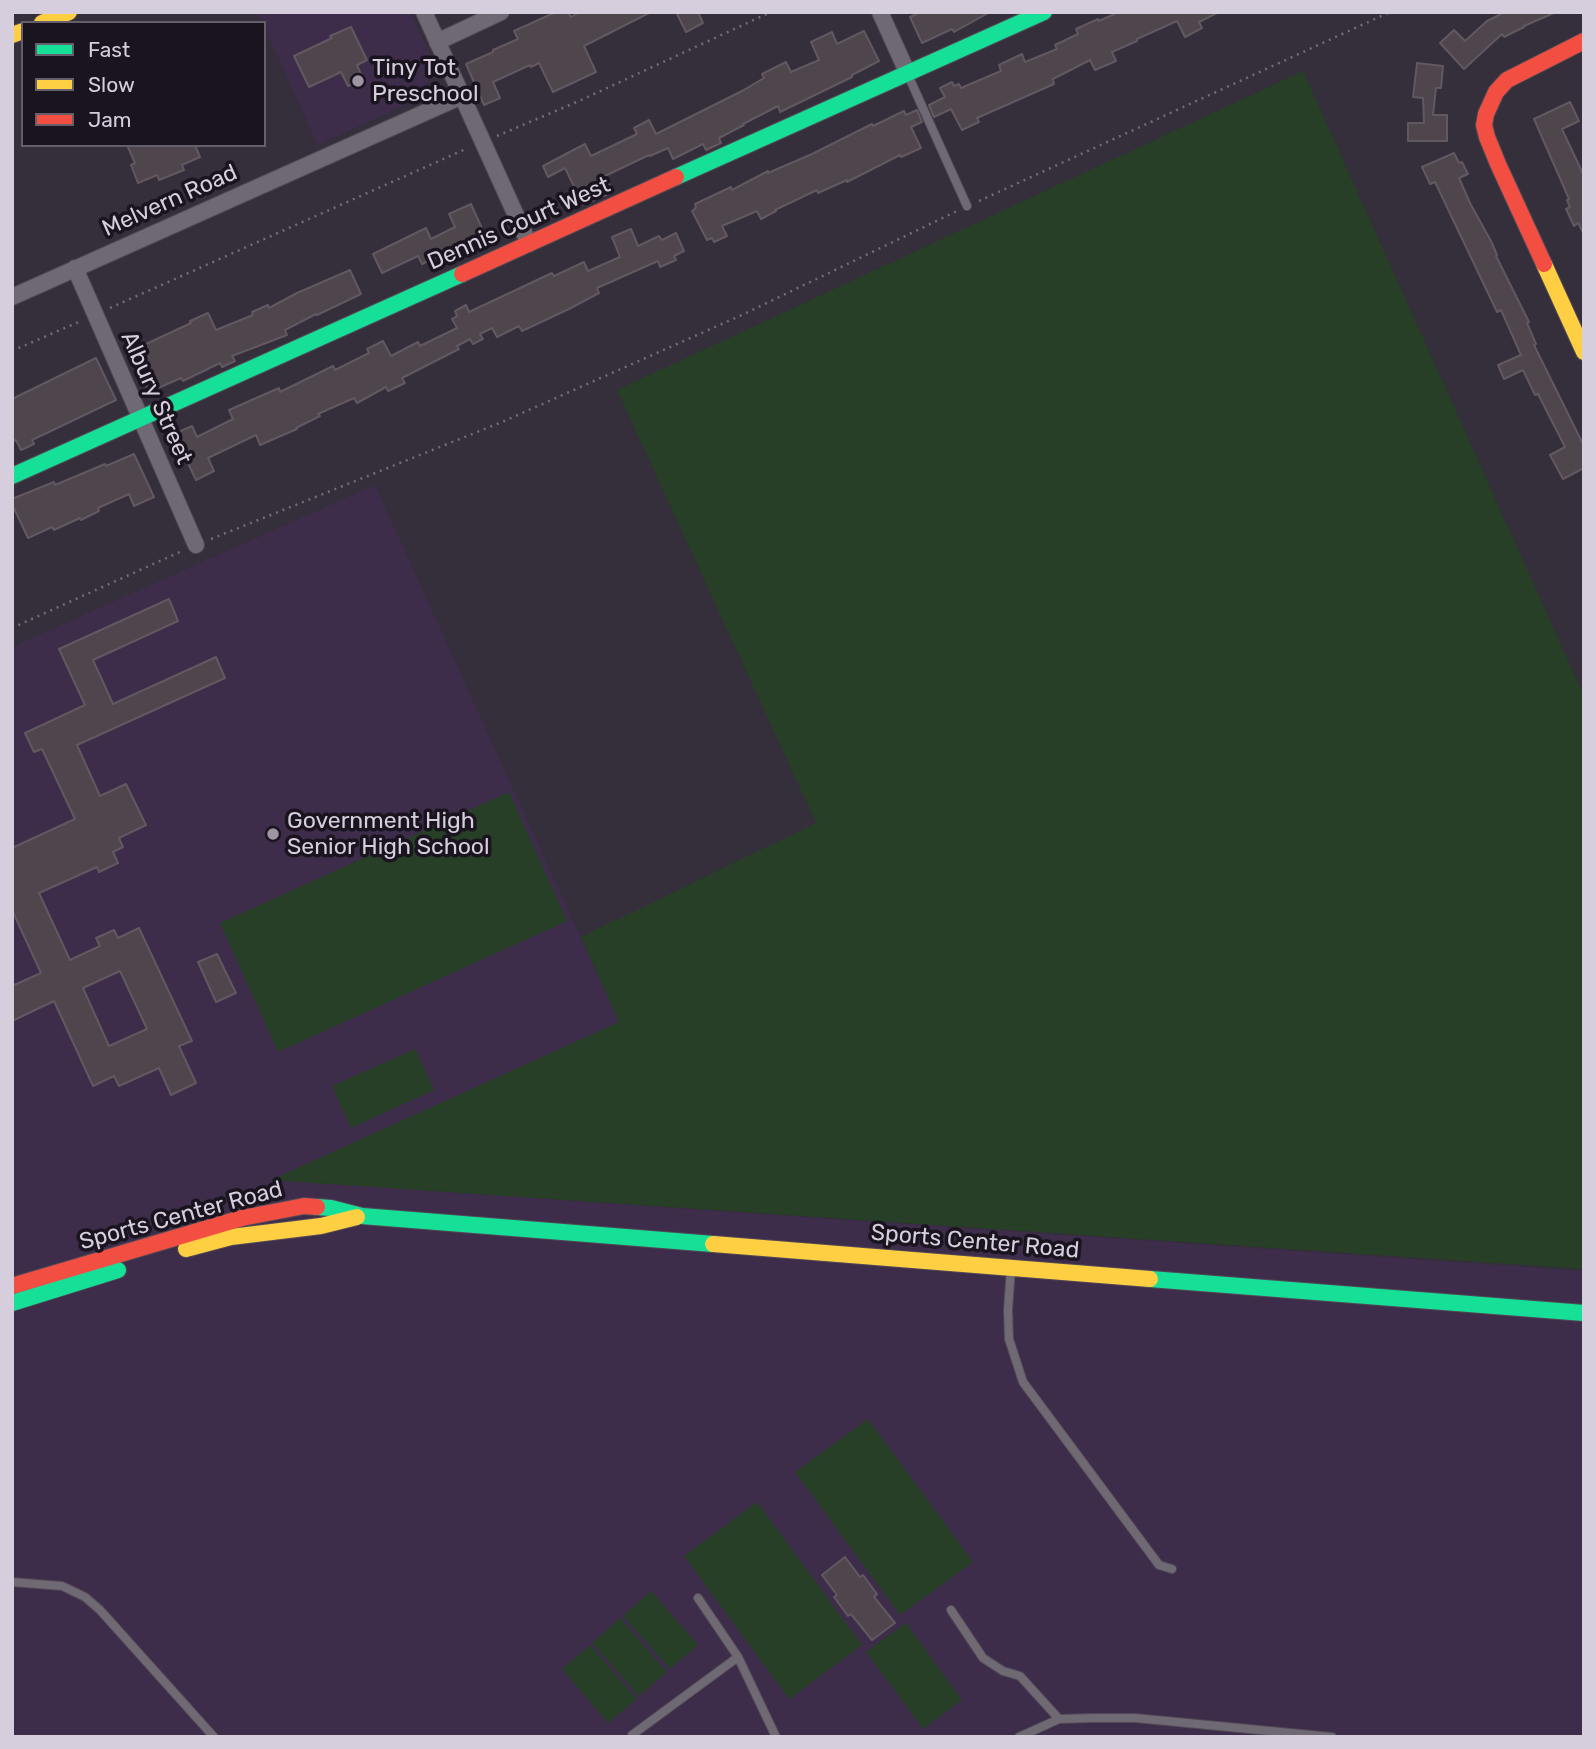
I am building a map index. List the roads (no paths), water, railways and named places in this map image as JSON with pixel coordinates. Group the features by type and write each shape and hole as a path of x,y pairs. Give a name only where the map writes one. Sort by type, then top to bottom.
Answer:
{"main road":[{"path":"48,21 69,12"},
{"name":"Dennis Court West","path":"12,476 1044,12"},
{"path":"1584,41 1507,80 1496,92 1484,125 1498,164 1584,352"},
{"name":"Sports Center Road","path":"12,1286 206,1228 304,1206 331,1208 362,1216 1584,1314"},
{"name":"Sports Center Road","path":"12,1303 231,1237 321,1226 362,1216"}],"street":[{"path":"424,12 529,244"},
{"path":"437,42 500,12"},
{"path":"880,12 908,74"},
{"name":"Melvern Road","path":"12,297 462,96"},
{"name":"Albury Street","path":"75,268 196,545"}],"lane":[{"path":"908,74 967,206"},
{"path":"1011,1268 1009,1339 1023,1382 1159,1565 1172,1569"},
{"path":"12,1583 62,1586 85,1597 100,1610 214,1737"},
{"path":"698,1598 738,1657 776,1737"},
{"path":"951,1610 983,1658 1003,1671 1020,1676 1059,1719"},
{"path":"632,1735 738,1657"},
{"path":"1019,1737 1059,1719 1135,1718 1332,1737"}],"place":[{"name":"Tiny Tot Preschool","path":"358,81"},
{"name":"Government High Senior High School","path":"273,834"}]}
